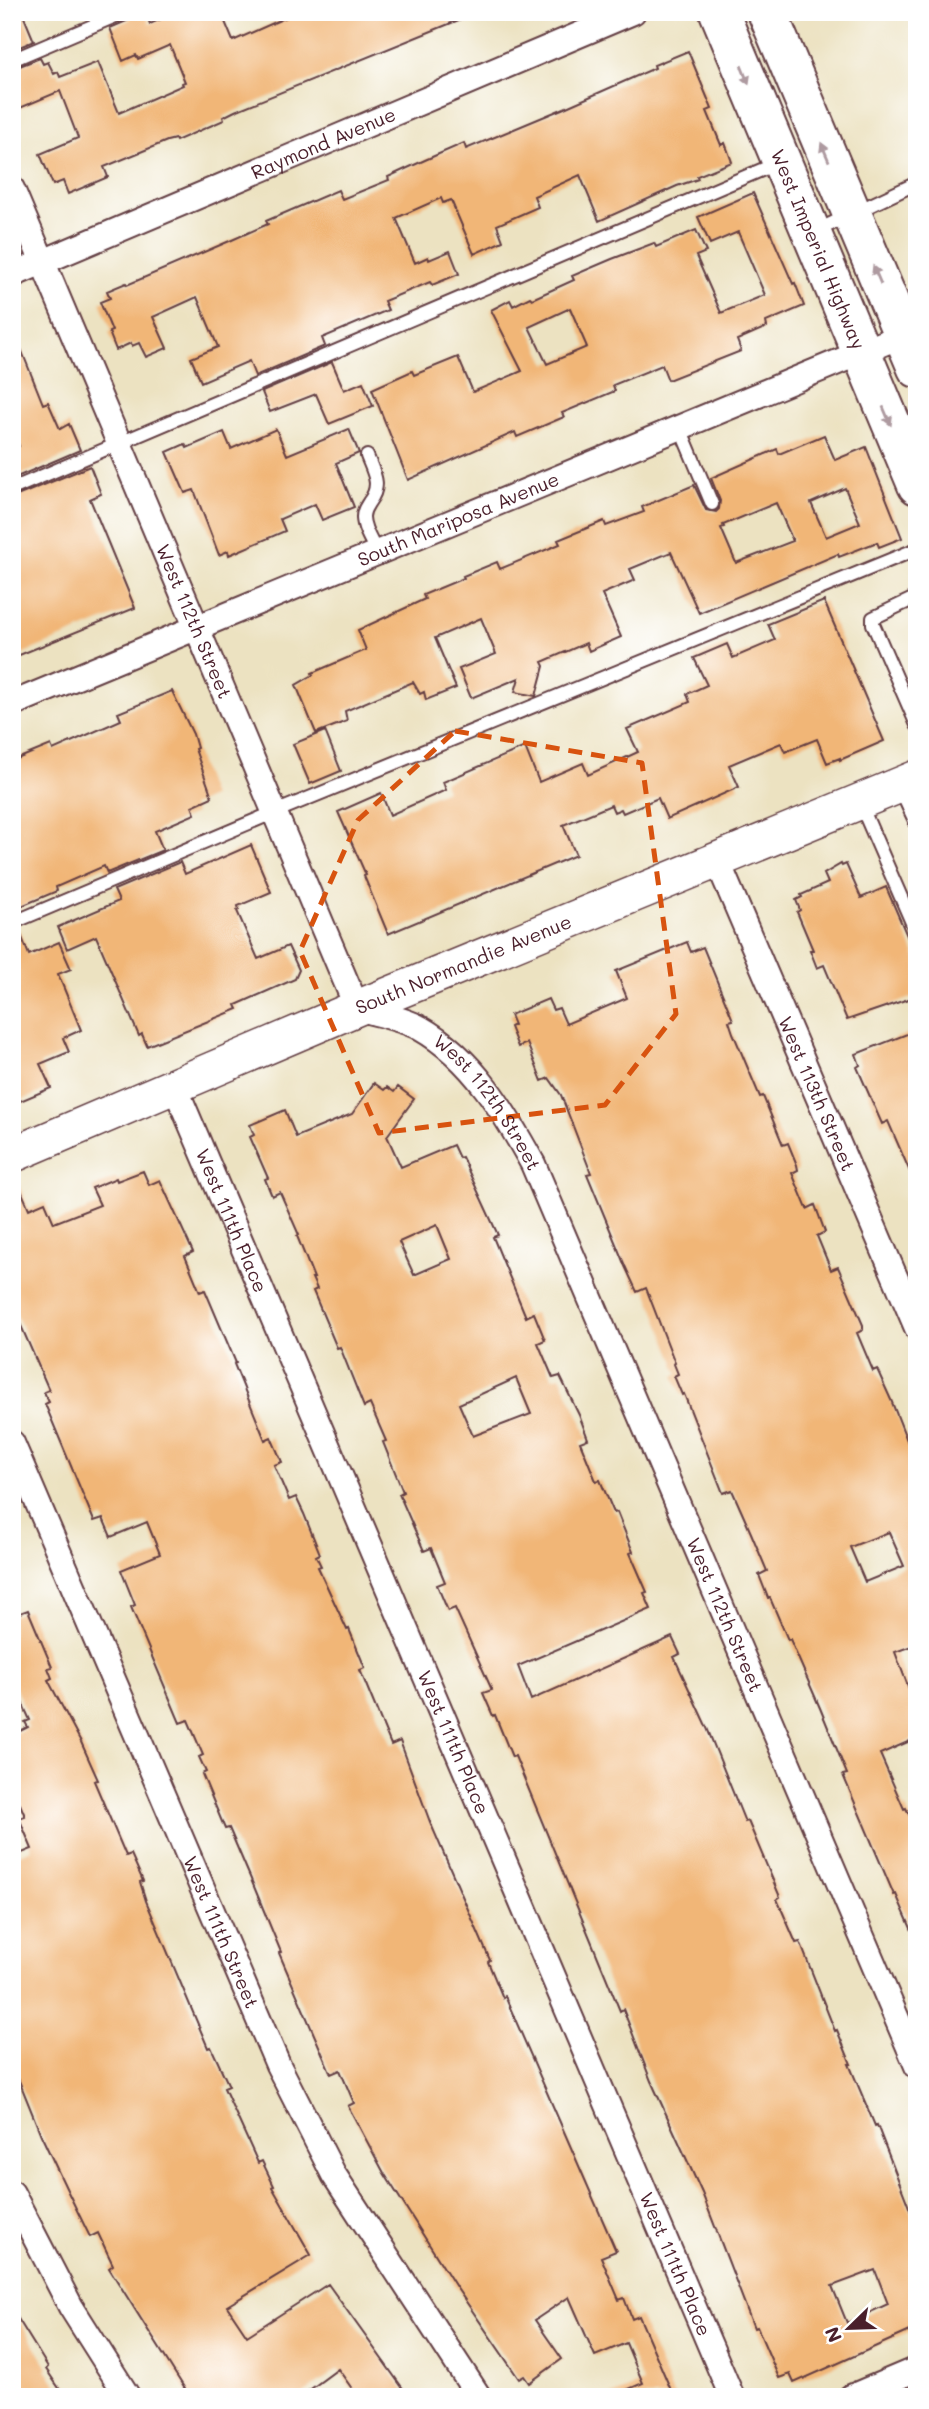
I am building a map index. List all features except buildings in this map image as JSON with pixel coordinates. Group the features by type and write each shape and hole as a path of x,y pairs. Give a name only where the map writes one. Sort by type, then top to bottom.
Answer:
{"main road":[{"name":"West Imperial Highway","path":"719,12 917,485"},
{"path":"766,12 910,351"},
{"name":"South Normandie Avenue","path":"12,1155 357,1008 908,781"}],"street":[{"name":"Raymond Avenue","path":"12,275 633,12"},
{"name":"West 112th Street","path":"12,189 357,1008 418,1027 449,1050 480,1080 505,1112 533,1164 917,2066"},
{"name":"South Mariposa Avenue","path":"12,704 861,354 910,351"},
{"name":"West 113th Street","path":"718,860 917,1328"},
{"name":"West 111th Place","path":"175,1087 732,2397"},
{"name":"West 111th Street","path":"12,1443 278,2064 334,2175 480,2397"},
{"path":"12,2193 71,2306 128,2397"},
{"path":"851,2397 917,2369"}],"lane":[{"path":"12,60 125,12"},
{"path":"12,489 781,162"},
{"path":"810,233 917,183"},
{"path":"680,428 712,504"},
{"path":"367,456 377,480 377,489 364,508 363,517 377,552"},
{"path":"12,923 275,812 917,550"},
{"path":"917,597 873,618 873,624 917,725"},
{"path":"908,781 917,825"},
{"path":"860,802 917,934"}],"highlighted area":[{"path":"455,731 642,763 676,1014 605,1105 379,1133 300,951 358,820"}]}
